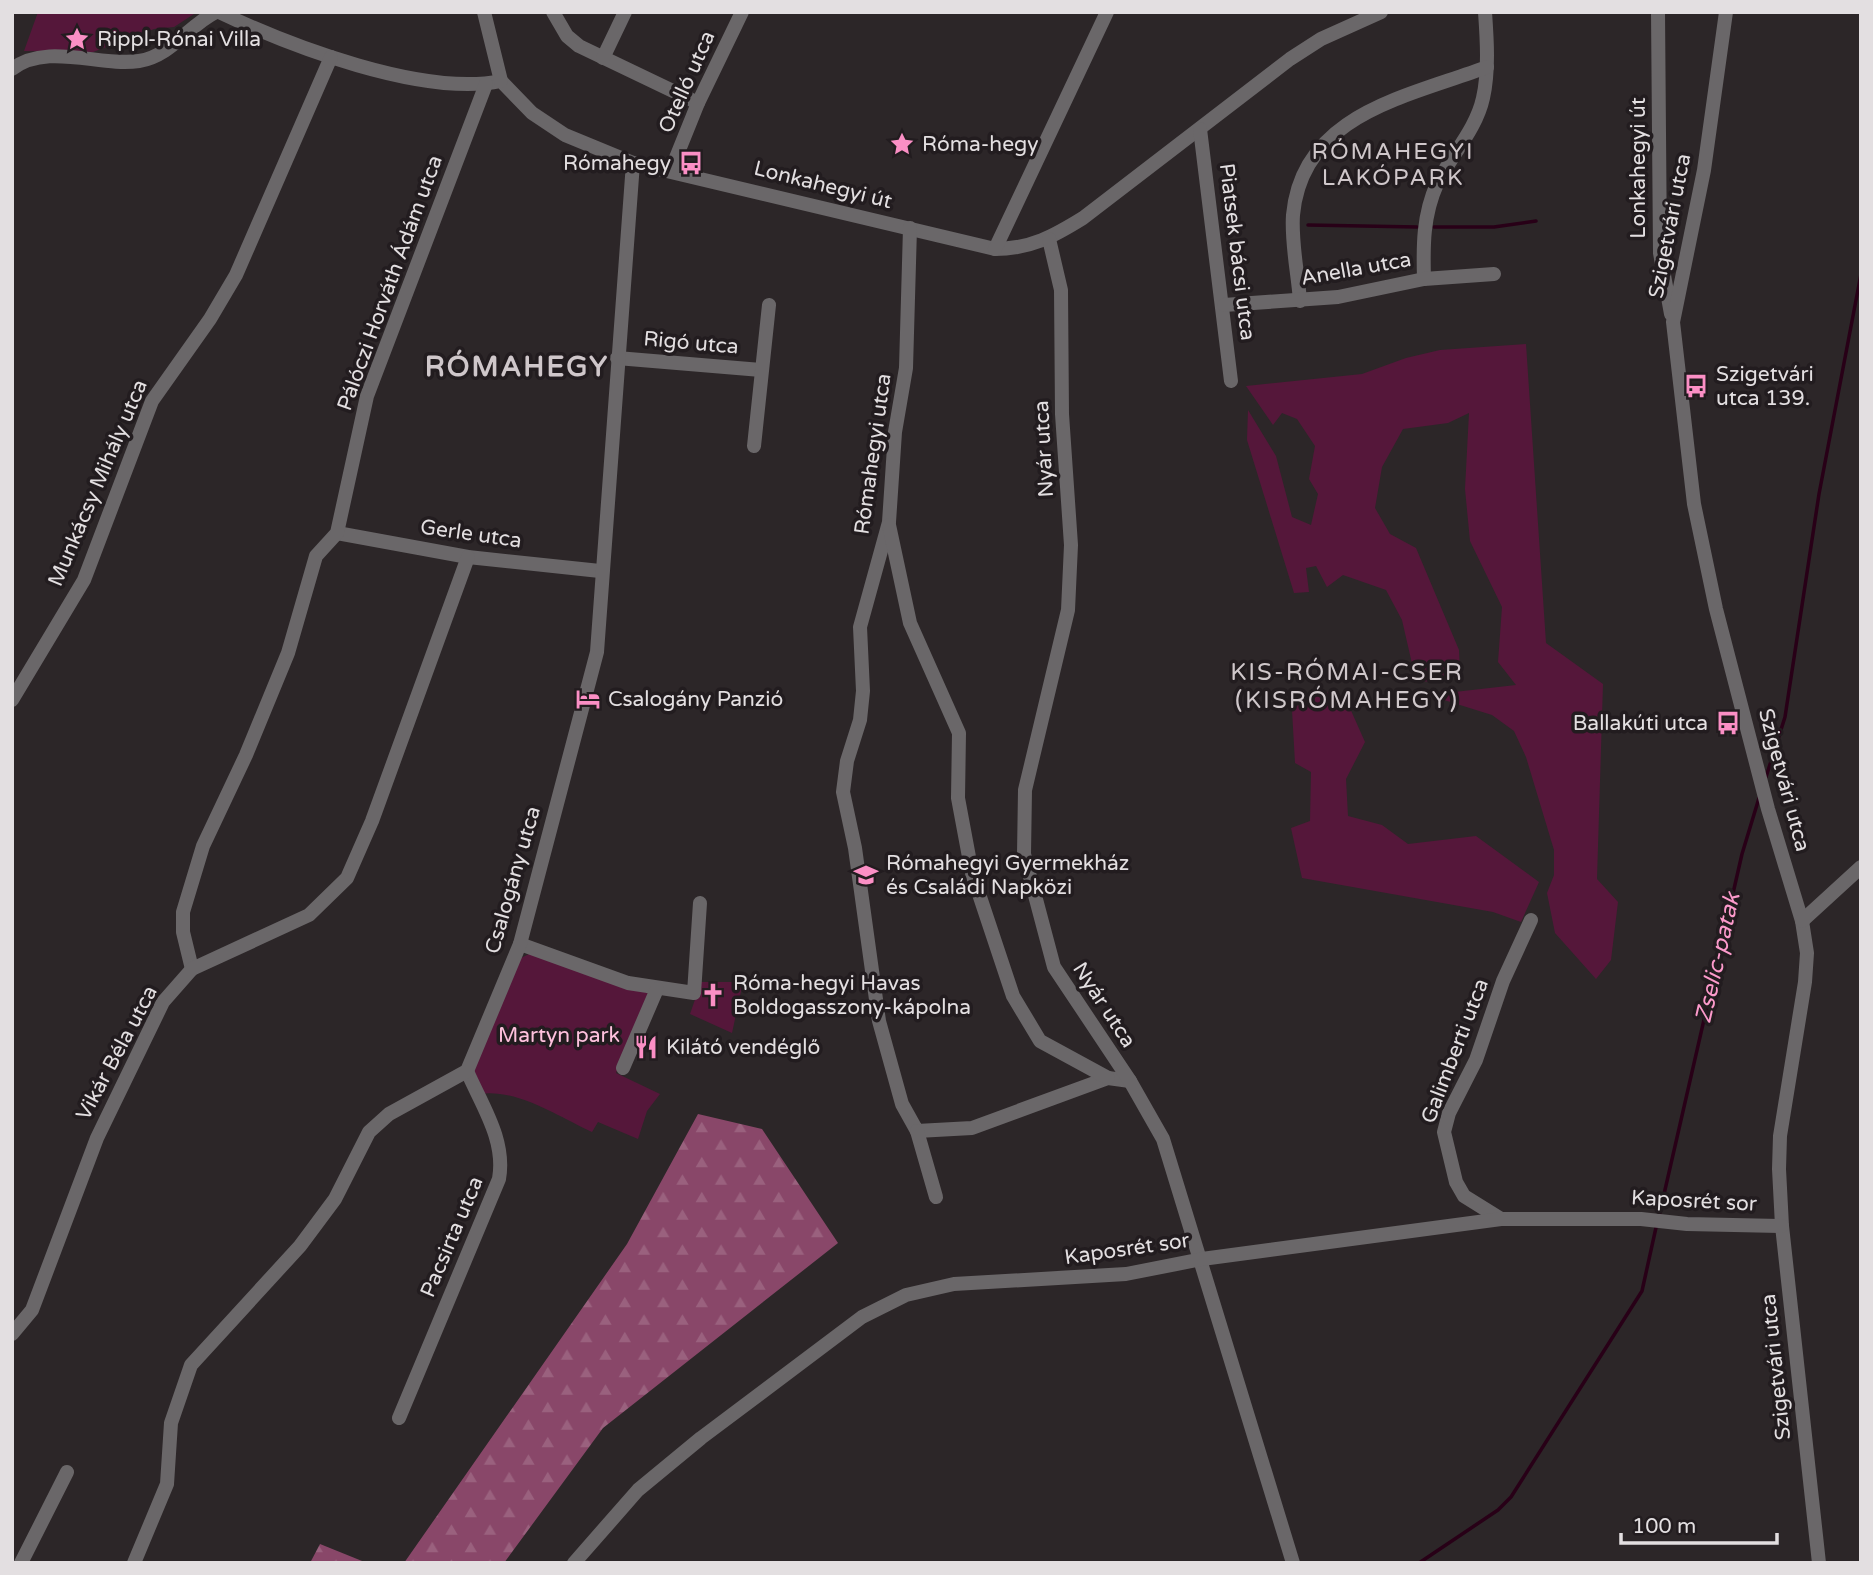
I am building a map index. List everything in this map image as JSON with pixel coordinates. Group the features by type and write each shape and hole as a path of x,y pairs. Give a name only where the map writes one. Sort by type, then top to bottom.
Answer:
{"street":[{"path":"12,68 36,58 143,61 161,53 218,12 283,41 331,57 421,78 486,84 502,81 484,12"},
{"path":"553,12 567,36 603,58 698,103"},
{"path":"603,58 625,12"},
{"name":"Otelló utca","path":"671,170 698,103 742,12"},
{"path":"995,249 1107,12"},
{"name":"Lonkahegyi út","path":"502,81 532,113 565,135 633,163 995,249 1031,246 1049,239 1083,218 1321,39 1381,12"},
{"path":"1424,279 1423,234 1428,210 1438,184 1475,121 1483,99 1487,66 1485,12"},
{"name":"Lonkahegyi út","path":"1658,12 1660,253 1673,322"},
{"name":"Szigetvári utca","path":"1726,12 1704,170 1673,322 1694,504 1716,609 1768,809 1802,921 1807,953 1805,982 1780,1136 1782,1226 1819,1563"},
{"name":"Munkácsy Mihály utca","path":"12,700 83,580 152,401 210,319 236,275 331,57"},
{"path":"1300,301 1293,217 1298,186 1319,146 1361,115 1487,66"},
{"name":"Pálóczi Horváth Ádám utca","path":"192,969 183,932 183,912 204,846 246,755 288,653 316,555 337,533 367,396 486,84"},
{"name":"Piatsek bácsi utca","path":"1200,129 1224,305 1231,381"},
{"name":"Csalogány utca","path":"467,1071 520,944 597,652 600,571 633,163"},
{"name":"Rómahegyi utca","path":"911,228 906,368 895,432 889,522 860,628 863,691 843,792 855,848 879,1021 902,1104 917,1131 936,1196"},
{"name":"Nyár utca","path":"1049,239 1061,289 1062,414 1071,545 1068,610 1025,790 1024,854 1054,967 1130,1081 1163,1139 1202,1259 1293,1563"},
{"name":"Anella utca","path":"1224,305 1300,301 1382,290 1424,279 1494,274"},
{"name":"Rigó utca","path":"754,446 769,305"},
{"name":"Rigó utca","path":"617,358 761,370"},
{"path":"889,522 910,623 959,733 958,798 972,873 1013,996 1040,1041 1066,1058 1108,1078 1130,1081"},
{"name":"Gerle utca","path":"337,533 468,557 600,571"},
{"name":"Vikár Béla utca","path":"12,1334 32,1310 97,1138 163,1002 192,969 309,915 347,878 377,808 468,557"},
{"path":"1802,921 1861,867"},
{"path":"520,944 610,977 657,989 694,993 700,903"},
{"name":"Galimberti utca","path":"1501,1219 1464,1196 1449,1159 1444,1132 1450,1113 1476,1060 1503,981 1531,920"},
{"path":"623,1068 657,989"},
{"path":"134,1563 167,1484 171,1423 191,1365 300,1246 335,1199 369,1132 389,1114 467,1071"},
{"name":"Pacsirta utca","path":"399,1418 499,1179 503,1159 498,1140 467,1071"},
{"path":"917,1131 972,1128 1108,1078"},
{"name":"Kaposrét sor","path":"574,1563 638,1490 691,1447 862,1317 906,1295 954,1284 1126,1274 1202,1259 1501,1219 1649,1220 1782,1226"},
{"path":"21,1563 67,1472"}],"green space":[{"name":"Rippl-Rónai Villa","path":"38,12 197,12 174,27 154,29 93,52 24,51"},
{"path":"1526,344 1546,643 1603,684 1597,879 1618,902 1611,960 1596,979 1555,933 1547,893 1554,875 1554,850 1526,757 1514,731 1492,715 1428,695 1516,685 1498,662 1502,607 1470,541 1465,489 1469,413 1448,423 1403,429 1382,467 1375,508 1390,534 1416,548 1459,650 1460,674 1437,682 1416,681 1402,620 1386,590 1343,575 1327,587 1316,566 1306,568 1309,592 1294,593 1247,440 1248,410 1276,456 1292,517 1311,525 1318,494 1309,479 1315,446 1297,419 1282,413 1273,425 1246,386 1362,374 1406,358 1440,350"},
{"path":"1318,690 1345,697 1365,742 1346,779 1348,816 1382,825 1408,844 1476,836 1539,882 1521,922 1493,912 1302,878 1291,828 1310,821 1311,772 1295,763 1292,710"},
{"name":"Martyn park","path":"531,953 651,994 616,1073 660,1094 647,1111 638,1139 598,1122 592,1132 523,1099 493,1093 479,1094 472,1070 521,958"},
{"path":"701,982 743,982 732,1033 690,1014"},
{"path":"698,1114 762,1129 838,1243 603,1428 504,1563 404,1563 627,1244"},
{"path":"320,1544 367,1563 310,1563"}],"waterway":[{"path":"1434,227 1494,227 1536,221"},
{"path":"1308,225 1417,227"},
{"name":"Zselic-patak","path":"1766,777 1785,717 1819,494 1861,274"},
{"name":"Zselic-patak","path":"1659,1216 1742,854 1759,798"},
{"name":"Zselic-patak","path":"1419,1563 1498,1510 1511,1497 1642,1291 1657,1223"}],"place":[{"name":"Rippl-Rónai Villa","path":"77,39"},
{"name":"Róma-hegy","path":"902,144"},
{"name":"Rómahegy","path":"691,163"},
{"name":"Szigetvári utca 139.","path":"1696,386"},
{"name":"Csalogány Panzió","path":"588,699"},
{"name":"Ballakúti utca","path":"1728,723"},
{"name":"Rómahegyi Gyermekház és Családi Napközi","path":"866,875"},
{"name":"Róma-hegyi Havas Boldogasszony-kápolna","path":"713,995"},
{"name":"Kilátó vendéglő","path":"646,1047"}],"district":[{"name":"RÓMAHEGYI LAKÓPARK","path":"1393,165"},
{"name":"RÓMAHEGY","path":"517,367"},
{"name":"KIS-RÓMAI-CSER (KISRÓMAHEGY)","path":"1347,686"}]}
